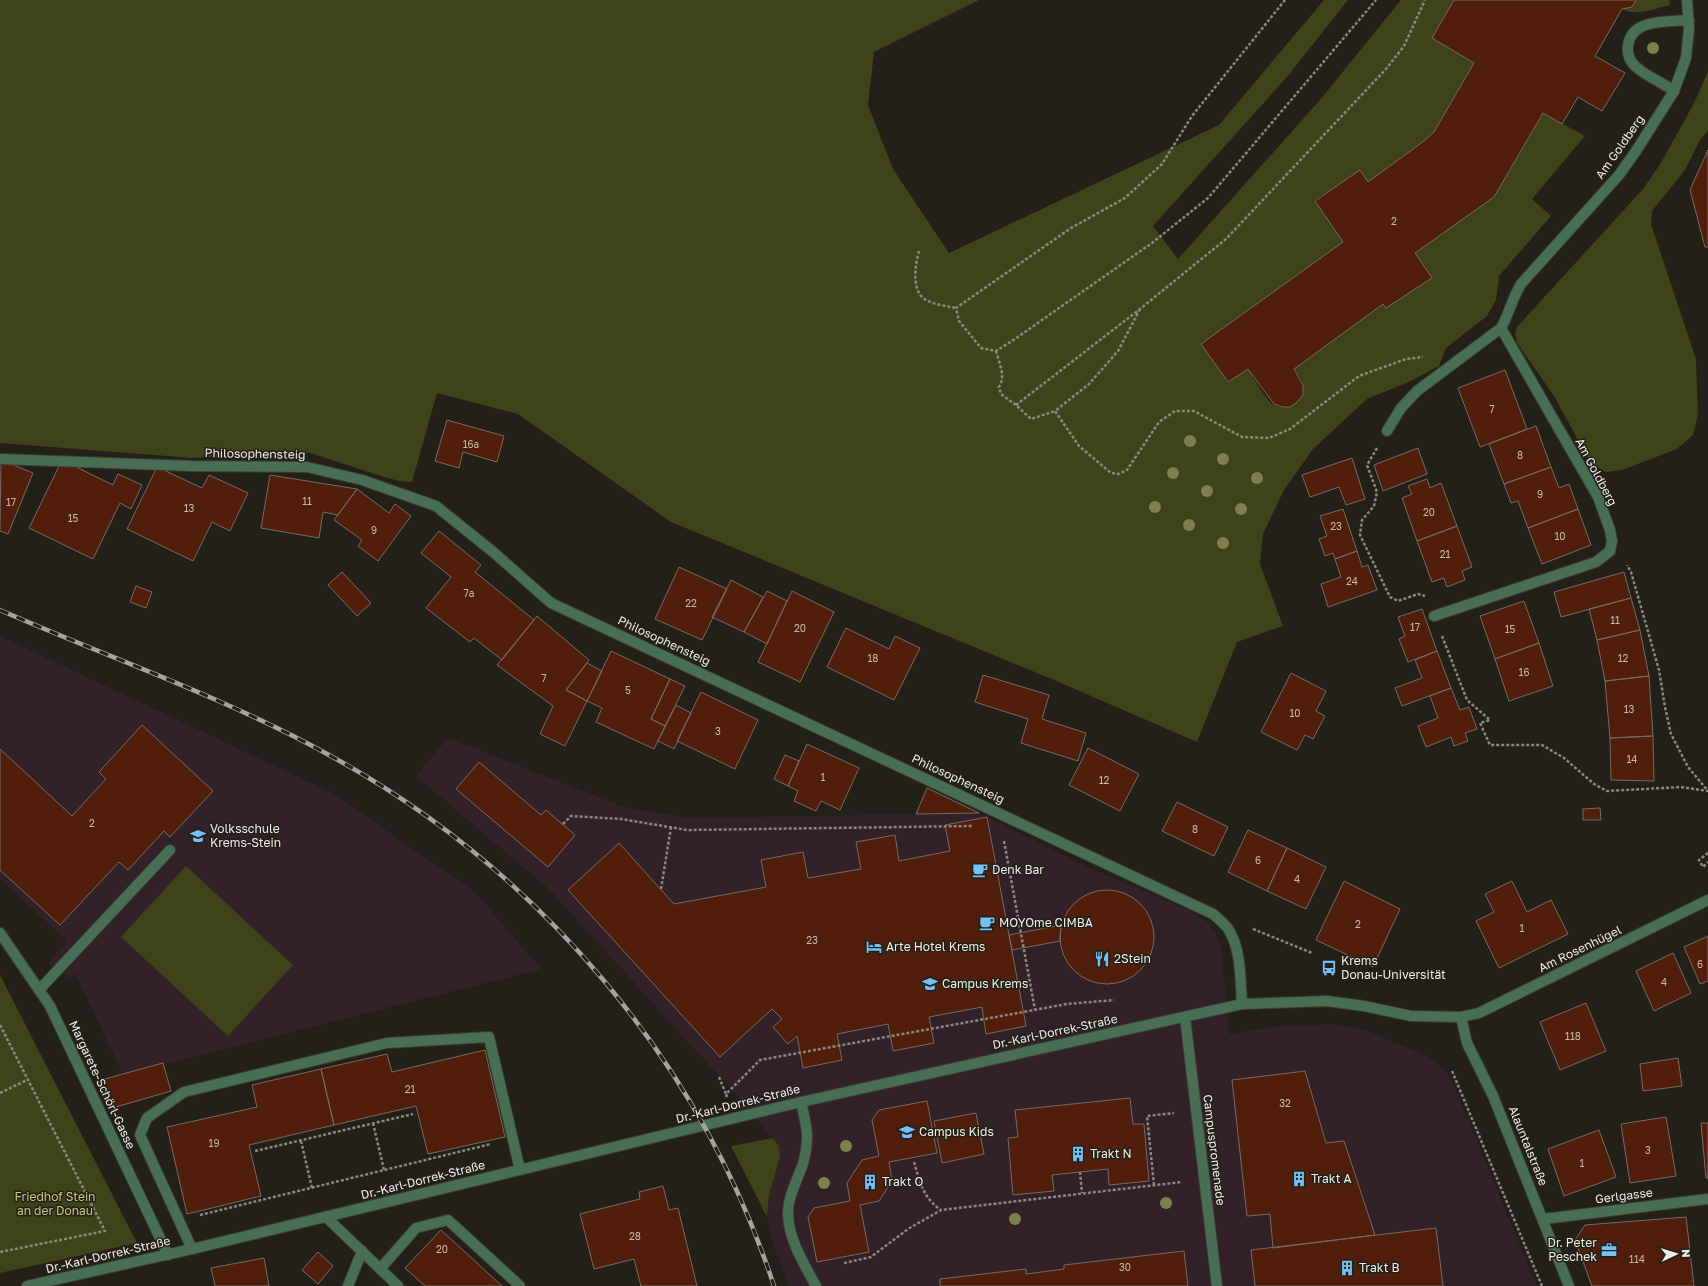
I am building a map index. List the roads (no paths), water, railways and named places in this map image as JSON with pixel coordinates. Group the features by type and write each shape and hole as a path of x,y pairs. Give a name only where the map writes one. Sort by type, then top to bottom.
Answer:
{"street":[{"name":"Am Goldberg","path":"1387,431 1401,408 1417,391 1501,328 1507,318 1513,297 1521,284 1620,175 1674,90 1686,58 1689,29 1687,0"},
{"path":"1674,90 1636,67 1630,59 1627,50 1628,41 1640,26 1689,20"},
{"name":"Am Goldberg","path":"1434,616 1596,562 1610,551 1612,540 1610,530 1598,497 1501,328"},
{"name":"Philosophensteig","path":"0,458 191,466 307,467 362,480 436,506 492,551 551,603 1213,914 1226,927 1234,942 1239,963 1242,1004"},
{"path":"38,990 170,850"},
{"name":"Am Rosenhügel","path":"1461,1017 1479,1013 1708,900"},
{"name":"Margarete-Schörl-Gasse","path":"0,933 50,1006 168,1255"},
{"name":"Dr.-Karl-Dorrek-Straße","path":"27,1286 168,1255 801,1102 1242,1004 1327,1002 1364,1006 1411,1016 1461,1017"},
{"name":"Campuspromenade","path":"1185,1017 1218,1286"},
{"name":"Alauntalstraße","path":"1461,1017 1467,1043 1493,1096 1569,1286"},
{"path":"192,1249 140,1135 147,1118 184,1092 387,1043 489,1037 520,1170"},
{"path":"801,1102 808,1130 807,1142 805,1159 790,1199 788,1214 790,1233 816,1286"},
{"name":"Gerlgasse","path":"1543,1219 1708,1199"},
{"path":"326,1217 398,1286"},
{"path":"380,1269 416,1228 448,1220 520,1286"},
{"path":"348,1286 362,1251"}],"railway":[{"path":"0,610 208,696 289,734 329,755 405,801 476,854 542,914 602,978 656,1049 703,1124 742,1203 774,1286"}],"place":[{"name":"Volksschule Krems-Stein","path":"198,836"},
{"name":"Denk Bar","path":"980,870"},
{"name":"MOYOme CIMBA","path":"987,923"},
{"name":"Arte Hotel Krems","path":"874,947"},
{"name":"2Stein","path":"1102,959"},
{"name":"Krems Donau-Universität","path":"1329,968"},
{"name":"Campus Krems","path":"930,984"},
{"name":"Campus Kids","path":"907,1132"},
{"name":"Trakt N","path":"1078,1154"},
{"name":"Trakt A","path":"1299,1179"},
{"name":"Trakt O","path":"870,1182"},
{"name":"Dr. Peter Peschek","path":"1609,1250"},
{"name":"Trakt B","path":"1347,1268"}],"park label":[{"name":"Friedhof Stein an der Donau","path":"55,1204"}]}
